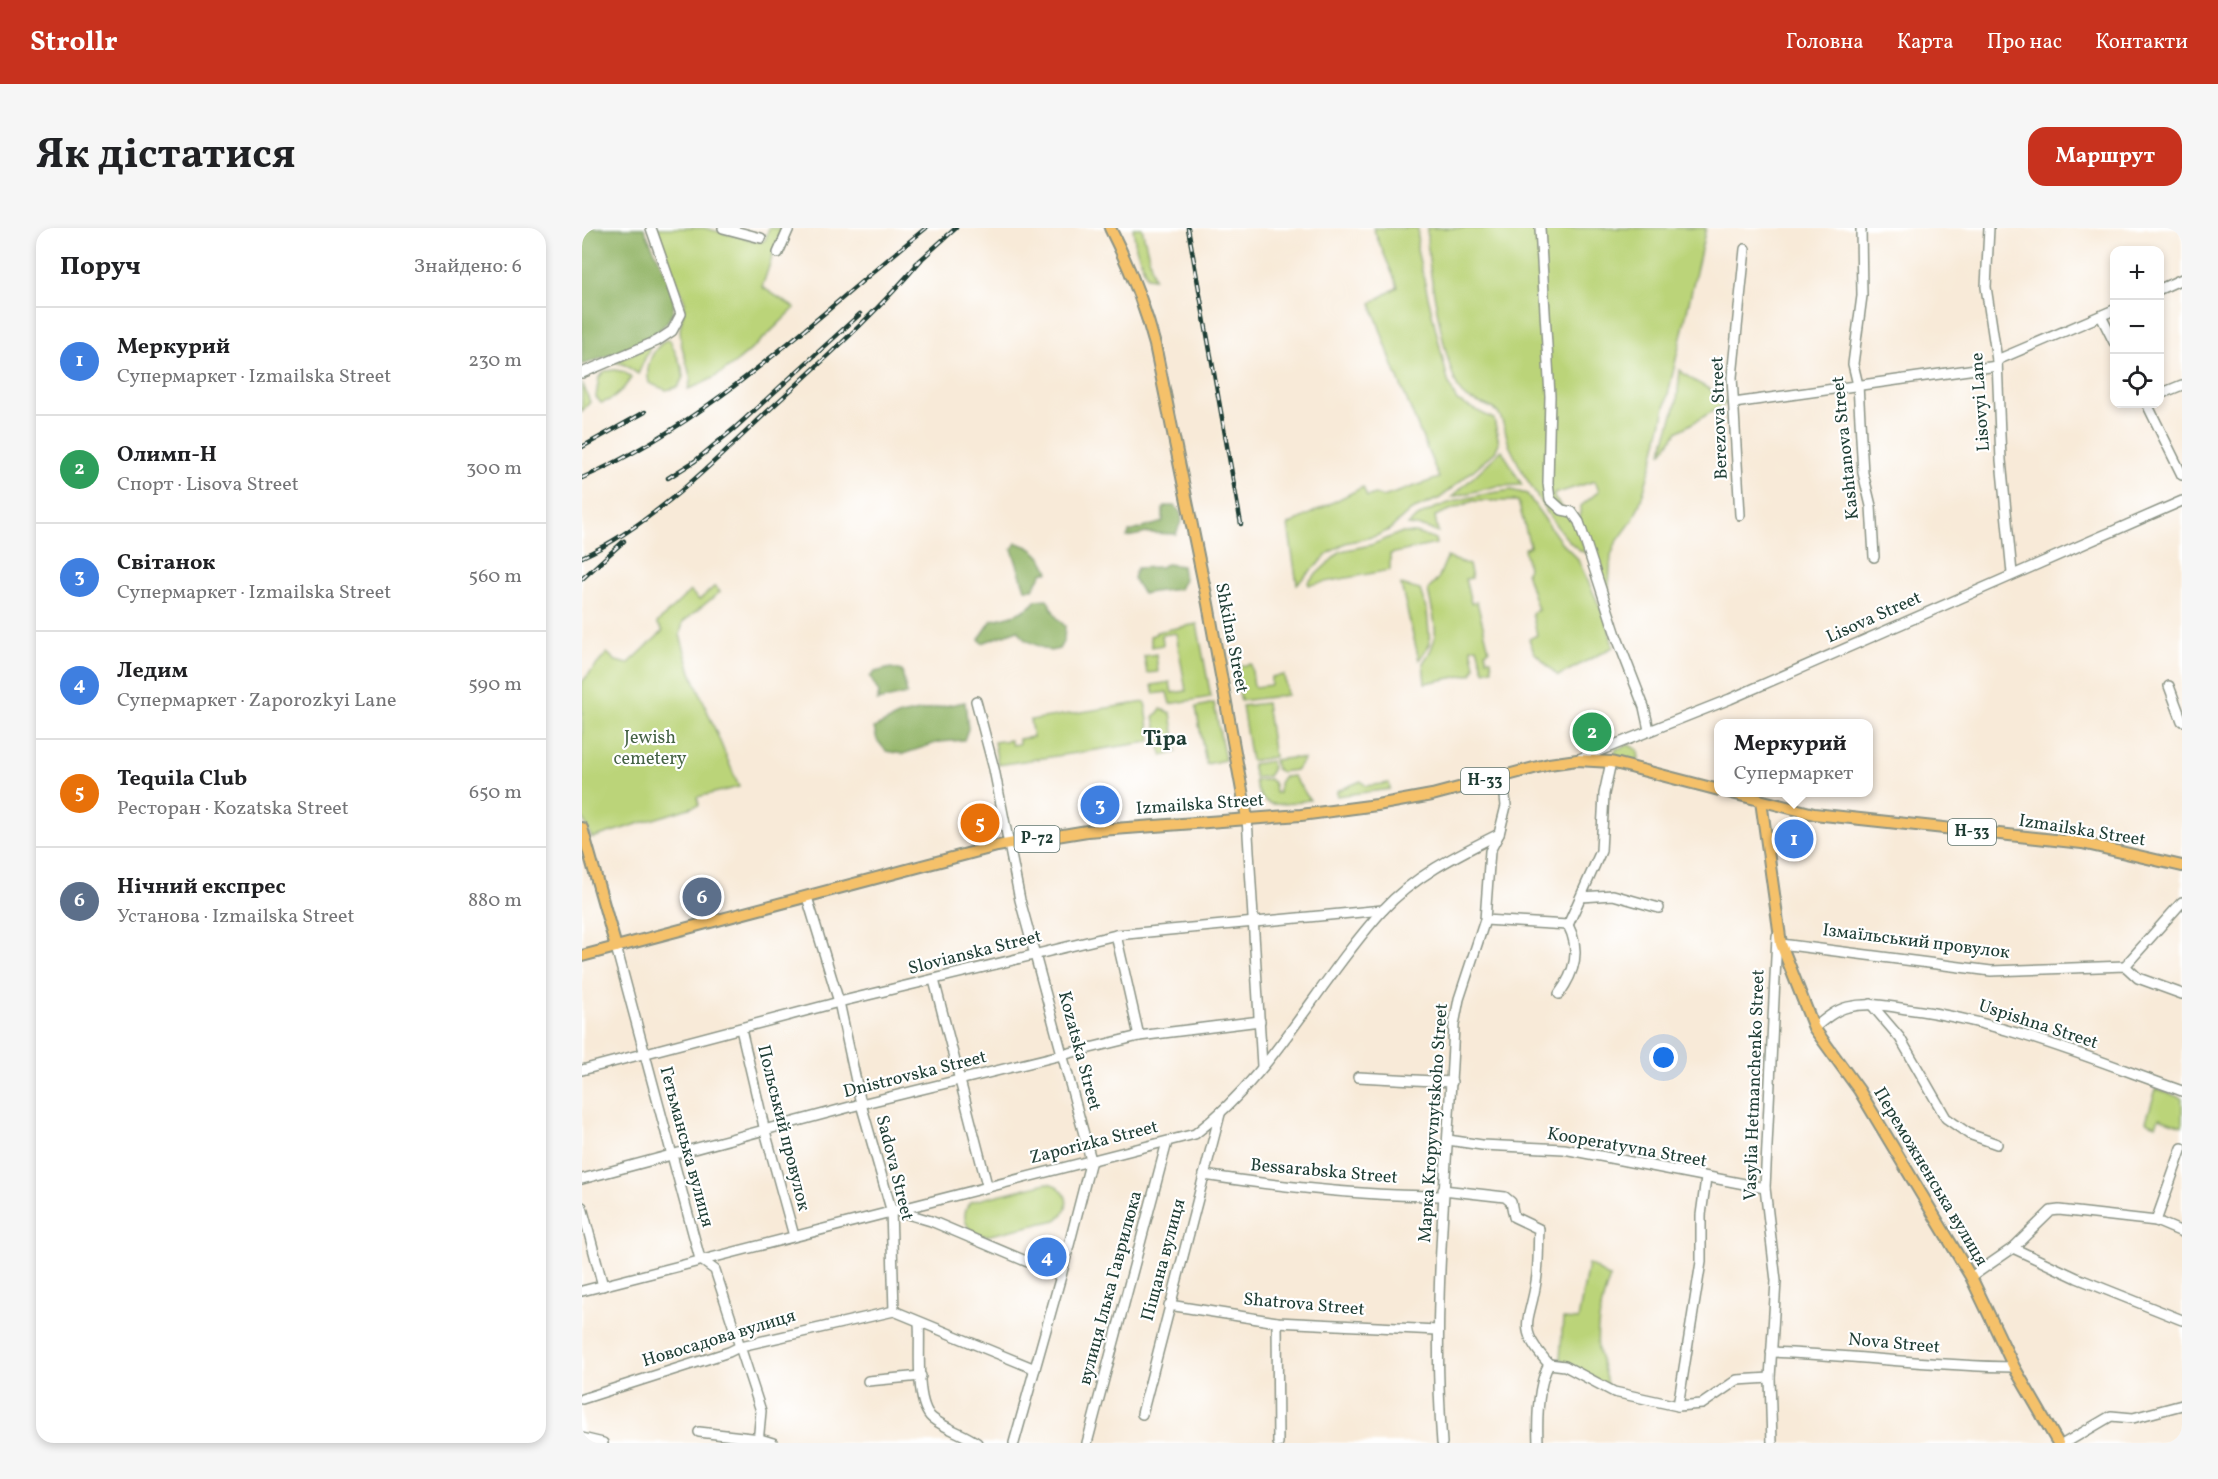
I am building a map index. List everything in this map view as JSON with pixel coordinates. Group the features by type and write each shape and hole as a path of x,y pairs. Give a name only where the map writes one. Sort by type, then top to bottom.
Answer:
{"main road":[{"name":"Shkilna Street","path":"1110,228 1130,267 1146,309 1155,345 1210,613 1247,818"},
{"name":"Izmailska Street","path":"582,956 1008,843 1087,831 1301,815 1377,805 1432,795 1503,776 1577,760 1611,762 1714,789"},
{"name":"Izmailska Street","path":"1746,797 1814,814 2082,843 2182,866"},
{"name":"Vasylia Hetmanchenko Street","path":"1761,801 1778,928"},
{"path":"582,828 616,947"},
{"name":"Переможненська вулиця","path":"1778,928 1781,944 1814,1028 1859,1090 1971,1277 2014,1367 2058,1443"}],"street":[{"path":"582,372 657,341 672,331 681,314 651,228"},
{"path":"723,228 761,238"},
{"path":"778,253 789,228"},
{"path":"1540,228 1550,396 1548,483 1550,499 1562,510 1572,512 1579,522 1616,635 1644,707 1648,730"},
{"name":"Kashtanova Street","path":"1861,228 1863,296 1854,339 1853,364 1858,385 1863,473 1871,506 1874,557"},
{"name":"Lisovyi Lane","path":"1989,228 1986,287 1997,363 2001,460 2012,573"},
{"name":"Berezova Street","path":"1740,515 1732,377 1744,249"},
{"path":"2164,288 2182,279"},
{"path":"1734,403 1997,363 2110,312"},
{"path":"2101,316 2110,333"},
{"path":"2164,392 2182,385"},
{"path":"2149,408 2182,475"},
{"name":"Lisova Street","path":"1577,760 1839,652 2012,573 2182,501"},
{"path":"2169,686 2182,722"},
{"name":"Kozatska Street","path":"976,701 994,769 1008,843 1035,955 1091,1160 1062,1276 1014,1443"},
{"path":"1559,994 1574,969 1576,955 1568,925 1601,851 1605,794 1611,762"},
{"name":"Марка Kropyvnytskoho Street","path":"1442,1443 1437,1329 1454,1025 1459,999 1485,920 1487,867 1490,851 1499,834 1506,806 1503,776"},
{"name":"Shkilna Street","path":"1247,818 1262,1066"},
{"name":"Zaporizka Street","path":"582,1291 879,1216 891,1209 1195,1134 1220,1114 1262,1066 1383,910 1424,875 1476,843 1499,834"},
{"path":"1581,897 1613,895 1659,908"},
{"name":"Sadova Street","path":"807,897 839,1002 861,1104 891,1209 894,1311"},
{"path":"2182,902 2126,966 2138,978 2182,994"},
{"name":"Slovianska Street","path":"582,1070 839,1002 1116,935 1383,910"},
{"path":"1485,920 1568,925"},
{"name":"Vasylia Hetmanchenko Street","path":"1772,1443 1770,1378 1776,1281 1765,1188 1778,928"},
{"path":"1116,935 1139,1036"},
{"name":"Ізмаїльський провулок","path":"1781,944 1991,971 2126,966"},
{"name":"Гетьманська вулиця","path":"616,947 700,1260 715,1270 761,1412 759,1441"},
{"path":"934,980 987,1185"},
{"path":"1871,1004 1900,1038 1946,1118 1969,1134 1997,1144"},
{"name":"Uspishna Street","path":"1814,1028 1833,1013 1848,1007 1871,1004 1938,1013 2007,1028 2182,1091"},
{"name":"Dnistrovska Street","path":"582,1179 861,1104 1139,1036 1260,1021"},
{"name":"Польський провулок","path":"741,1029 765,1131 794,1236"},
{"path":"1359,1077 1452,1082"},
{"name":"Піщана вулиця","path":"1142,1414 1220,1114"},
{"path":"1195,1134 1206,1134 1212,1144"},
{"name":"Kooperatyvna Street","path":"1448,1140 1482,1145 1564,1149 1765,1188"},
{"name":"вулиця Ілька Гаврилюка","path":"1087,1443 1167,1142"},
{"path":"2156,1221 2182,1148"},
{"name":"Bessarabska Street","path":"1204,1175 1386,1196 1443,1193 1505,1197 1511,1202 1514,1217 1539,1229 1536,1282 1526,1324 1531,1341 1549,1364"},
{"path":"1678,1406 1701,1262 1701,1215 1706,1178"},
{"path":"582,1207 603,1286"},
{"path":"891,1209 931,1221 1062,1276"},
{"path":"1971,1277 2013,1248 2051,1211 2156,1221 2182,1232"},
{"path":"2013,1248 2077,1278 2182,1320"},
{"name":"Shatrova Street","path":"1169,1305 1276,1322 1437,1329"},
{"path":"894,1311 1035,1369"},
{"name":"Новосадова вулиця","path":"582,1399 729,1352 741,1346 894,1311"},
{"path":"1276,1322 1278,1443"},
{"path":"919,1323 921,1393 929,1416 944,1427 977,1443"},
{"name":"Nova Street","path":"1771,1352 1889,1359 1957,1366 2014,1367"},
{"path":"1538,1443 1536,1425 1544,1378 1549,1364 1565,1366 1614,1392 1678,1406 1702,1404 1737,1380 1770,1378"},
{"path":"868,1381 921,1376"},
{"path":"2065,1443 2111,1416 2133,1418 2182,1405"},
{"path":"699,1432 773,1443"},
{"path":"582,1438 603,1443"}],"green space":[{"path":"582,228 644,228 671,287 673,310 667,322 642,342 582,365"},
{"path":"654,228 704,228 760,242 765,240 769,228 782,228 762,287 795,308 732,366 688,389 691,379 681,343 680,329 685,302"},
{"path":"1133,228 1142,228 1154,278 1147,277 1136,248"},
{"path":"1373,228 1418,228 1417,250 1448,381 1457,401 1494,419 1499,443 1495,452 1440,498 1410,511 1389,530 1376,536 1345,543 1329,553 1297,584 1288,525 1363,487 1367,497 1375,494 1383,497 1439,478 1393,366 1371,303 1398,287"},
{"path":"1427,228 1706,228 1653,460 1633,520 1616,543 1611,556 1608,602 1579,518 1581,506 1599,491 1595,481 1554,494 1554,498 1576,524 1586,553 1576,548 1554,523 1543,506 1510,447 1500,416 1491,408 1463,395 1459,390 1453,376 1437,310 1429,263"},
{"path":"666,340 670,340 682,368 683,377 678,387 666,390 649,383 648,370 653,353"},
{"path":"651,345 638,374 625,365 615,362"},
{"path":"1680,370 1716,393 1727,403 1677,432 1661,454 1677,401"},
{"path":"605,371 625,372 631,378 618,394 601,403 596,397 599,377"},
{"path":"582,382 590,402 582,411"},
{"path":"1502,450 1522,485 1497,486 1452,497"},
{"path":"1511,490 1527,494 1560,541 1577,558 1608,624 1613,647 1558,676 1534,652 1529,639 1537,635 1532,613 1538,610 1526,572 1528,568 1524,549 1530,546 1518,501 1473,501 1435,516 1438,533 1427,528 1408,525 1417,517 1442,505"},
{"path":"1166,506 1174,506 1180,511 1182,519 1176,534 1147,533 1127,537 1129,532 1163,522 1163,509"},
{"path":"1400,533 1415,533 1435,539 1436,544 1390,554 1390,570 1309,585 1308,582 1341,551 1371,545"},
{"path":"1016,543 1036,553 1044,561 1049,572 1043,572 1033,589 1025,589 1012,549"},
{"path":"1447,557 1469,565 1472,578 1465,579 1471,603 1477,602 1489,650 1485,652 1487,659 1491,659 1492,669 1484,671 1477,647 1471,648 1475,666 1472,674 1425,683 1423,663 1435,636 1428,590 1438,579"},
{"path":"1167,564 1182,566 1184,580 1179,589 1143,594 1133,578 1137,568 1160,567"},
{"path":"1401,585 1420,590 1427,611 1430,644 1419,660"},
{"name":"Jewish cemetery","path":"715,586 720,592 683,622 680,635 691,672 739,787 697,797 699,805 592,838 582,816 582,682 607,653 616,661 628,664 663,631 657,623 690,591 699,600"},
{"path":"1047,599 1057,618 1065,626 1064,640 1059,649 1050,651 1025,640 1018,630 982,643 979,639 992,620 1022,611 1036,600"},
{"path":"1197,624 1211,697 1170,704 1167,692 1154,694 1152,685 1170,682 1172,693 1186,691 1176,633 1162,635 1163,645 1152,647 1150,636 1156,632"},
{"path":"1156,654 1158,672 1147,673 1144,656"},
{"path":"1251,664 1254,687 1271,685 1271,677 1284,675 1287,695 1241,701 1234,667"},
{"path":"891,668 902,671 907,694 877,701 879,693 870,677 875,672"},
{"path":"965,702 968,729 964,740 939,742 903,754 886,751 877,740 874,728 900,715"},
{"path":"1145,702 1151,740 1148,742 998,765 994,742 1010,740 1012,745 1019,744 1019,739 1033,737 1030,720"},
{"path":"1214,703 1225,760 1206,764 1196,707"},
{"path":"1266,703 1274,757 1251,761 1242,706"},
{"path":"1161,709 1171,713 1177,752 1162,756 1154,717"},
{"path":"1629,745 1638,750 1639,760 1631,762 1614,755 1616,749"},
{"path":"1304,759 1296,770 1281,772 1276,769 1274,760"},
{"path":"1271,761 1272,770 1268,776 1255,778 1252,764"},
{"path":"1293,776 1310,800 1283,804 1268,803 1258,792 1255,781 1269,779 1274,783 1275,793 1279,793 1279,783 1283,777"},
{"path":"1361,781 1366,786 1389,783 1390,789 1337,796 1337,791"},
{"path":"2156,1089 2182,1098 2182,1126 2159,1118 2156,1125 2146,1121"},
{"path":"1047,1183 1060,1188 1066,1198 1065,1210 1056,1220 986,1236 974,1232 967,1224 965,1214 970,1202"},
{"path":"1588,1264 1610,1277 1600,1312 1597,1341 1607,1386 1560,1359 1563,1319 1578,1320"}],"railway":[{"path":"582,478 630,455 719,397 804,331 926,228"},
{"path":"916,264 956,228"},
{"path":"1188,228 1241,524"},
{"path":"582,557 632,529 704,471 847,338 921,260"},
{"path":"668,478 695,461 736,427 860,314"},
{"path":"582,447 645,412"},
{"path":"582,579 624,541"}],"place":[{"name":"Олимп-Н","path":"1592,732"},
{"name":"Світанок","path":"1100,805"},
{"name":"Tequila Club","path":"980,823"},
{"name":"Меркурий","path":"1794,839"},
{"name":"Нічний експрес","path":"702,897"},
{"name":"Ледим","path":"1047,1257"}],"district":[{"name":"Тіра","path":"1165,739"}]}
